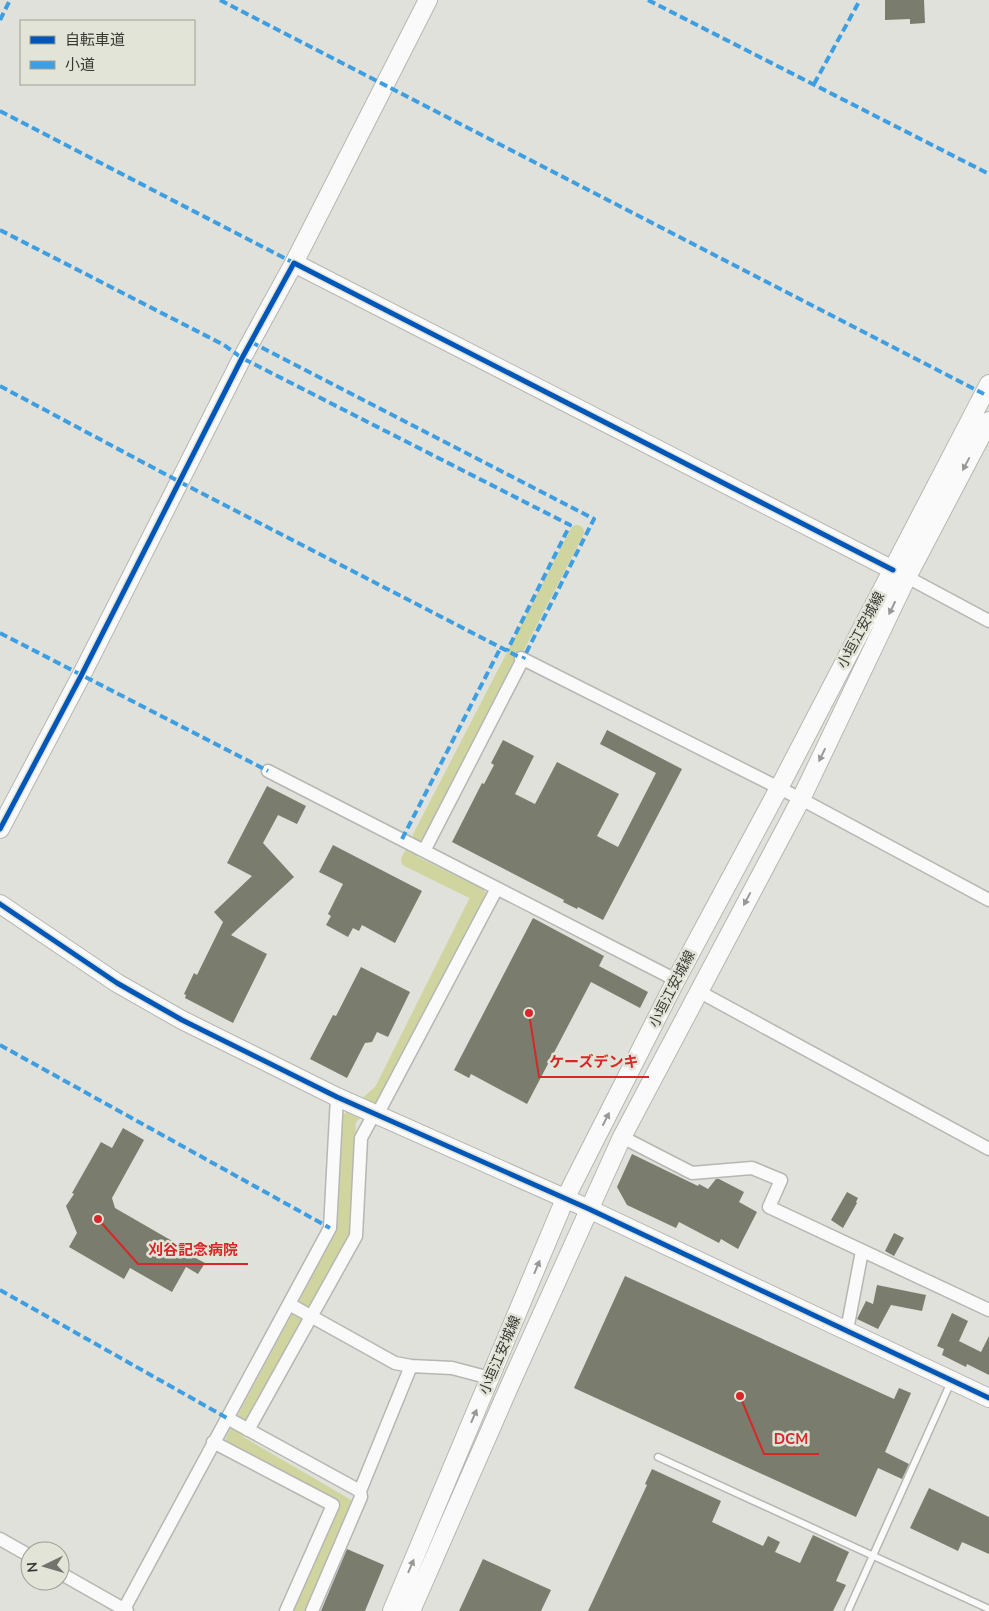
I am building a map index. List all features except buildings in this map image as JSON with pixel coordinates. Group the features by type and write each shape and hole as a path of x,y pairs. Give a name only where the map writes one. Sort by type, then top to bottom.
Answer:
{"street":[{"path":"0,829 81,676 242,358 294,263 428,0"},
{"path":"294,263 900,573 989,621"},
{"name":"小垣江安城線","path":"411,1611 622,1137 801,799 900,573 989,384"},
{"name":"小垣江安城線","path":"392,1611 565,1199 676,980 779,788 900,573 989,421"},
{"path":"424,851 522,658 801,799 989,900"},
{"path":"268,771 496,890 676,980"},
{"path":"247,1430 356,1236 361,1138 496,890"},
{"path":"0,904 117,983 182,1020 338,1097 589,1209 989,1398"},
{"path":"698,991 989,1149"},
{"path":"70,1579 125,1610 213,1442 330,1228 338,1097"},
{"path":"622,1137 692,1173 752,1168 781,1180 769,1207 989,1310"},
{"path":"848,1330 862,1251"},
{"path":"289,1305 394,1363 411,1366 452,1368 490,1378"},
{"path":"312,1611 361,1497 360,1491 411,1366"},
{"path":"228,1418 360,1491"},
{"path":"213,1442 333,1505 286,1611"},
{"path":"0,1539 20,1550"}],"lane":[{"path":"848,1611 951,1381"},
{"path":"658,1456 989,1609"}],"waterway":[{"path":"420,836 577,532"},
{"path":"300,1611 346,1505 233,1439 344,1232 349,1119 381,1091 479,895 408,860 410,856"}],"marked path":[{"path":"0,20 10,0"},
{"path":"220,0 984,394"},
{"path":"648,0 989,174"},
{"path":"814,84 860,0"},
{"path":"0,111 294,263"},
{"path":"0,230 224,345 242,358 570,525 507,651"},
{"path":"251,342 594,519 523,659"},
{"path":"0,386 180,482 521,658"},
{"path":"0,633 268,771"},
{"path":"402,839 501,647"},
{"path":"0,1045 330,1228"},
{"path":"0,1290 227,1418"}],"cycle path":[{"path":"0,829 81,676 242,358 294,263 893,570"},
{"path":"0,904 117,983 182,1020 337,1097 589,1209 989,1398"}],"place":[{"name":"ケーズデンキ","path":"529,1013"},
{"name":"刈谷記念病院","path":"98,1219"},
{"name":"DCM","path":"740,1396"}]}
